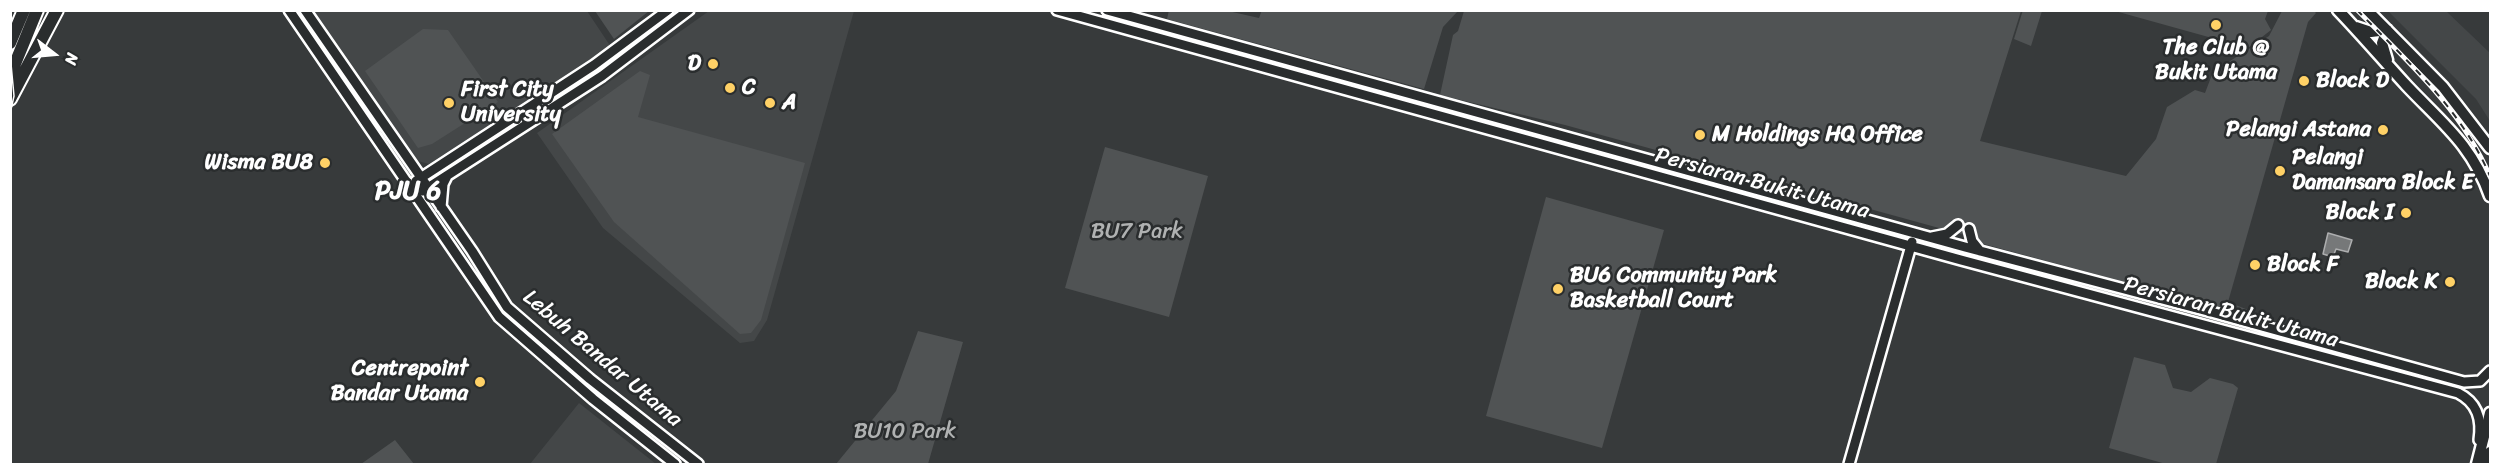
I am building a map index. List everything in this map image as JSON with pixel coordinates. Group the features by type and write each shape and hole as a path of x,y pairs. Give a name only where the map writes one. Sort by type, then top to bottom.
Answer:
{"highway":[{"path":"10,43 24,10"},
{"path":"10,76 37,10"},
{"path":"10,99 57,10"}],"main road":[{"path":"2338,10 2458,138 2476,162 2490,196"},
{"path":"2367,10 2443,87 2490,148"},
{"path":"2352,26 2371,32 2387,30"},
{"path":"2387,30 2382,43 2391,68"},
{"path":"2476,465 2490,412"},
{"path":"2487,465 2490,452"}],"street":[{"name":"Lebuh Bandar Utama","path":"288,10 499,317 675,465"},
{"name":"Lebuh Bandar Utama","path":"305,10 507,306 590,379 698,465"},
{"path":"409,185 594,65 668,10"},
{"path":"417,196 602,76 689,10"},
{"name":"Persiaran Bukit Utama","path":"1057,10 1911,246 2458,393 2470,400 2480,419 2476,465"},
{"name":"Persiaran Bukit Utama","path":"1107,10 1980,252 2204,310 2464,382 2480,381 2490,371"},
{"path":"410,163 417,167 435,168"},
{"path":"441,207 443,184 447,176"},
{"path":"1930,238 1947,234 1958,225"},
{"path":"1969,229 1972,242 1980,252"},
{"path":"1849,465 1915,234"}],"shaded area":[{"name":"First City University","path":"310,11 587,11 611,47 429,164 414,160"},
{"path":"709,11 854,11 767,320 754,341 740,343 603,228 537,133"},
{"path":"2388,11 2446,11 2490,53 2490,121 2476,99"},
{"path":"2328,233 2352,240 2348,252 2336,249 2333,257 2323,254"},
{"path":"579,403 656,464 530,464"}],"green space":[{"path":"1169,10 1228,11 1259,18 1262,10 1458,11 1443,27 1424,89 1167,19"},
{"path":"2023,10 2042,11 2031,46 2014,39"},
{"path":"595,11 649,11 614,39"},
{"path":"1464,11 2021,11 1980,141 2126,176 2156,139 2167,107 2195,90 2205,93 2213,72 2269,36 2282,11 2314,11 2316,13 2308,22 2228,302 2261,315 2259,322 2221,308 1980,243 1979,239 1565,125 1440,95 1453,35 1458,31"},
{"name":"The Club @ Bukit Utama","path":"2115,11 2268,11 2265,19 2271,30 2248,48"},
{"path":"423,29 448,30 498,102 432,144 418,148 365,71"},
{"path":"640,71 650,75 638,117 805,163 761,320 751,333 740,334 614,222 552,134"},
{"name":"BU7 Park","path":"1105,147 1208,176 1169,317 1065,288"},
{"path":"1546,197 1664,230 1602,448 1486,416"},
{"name":"BU10 Park","path":"918,331 963,342 928,464 836,464 896,391"},
{"path":"2134,357 2165,365 2173,388 2191,392 2210,378 2233,384 2238,388 2216,464 2166,464 2109,448"},
{"path":"395,440 414,464 361,464"}],"tram line":[{"path":"10,53 14,96 10,114"}],"railway":[{"path":"2357,10 2413,67 2449,108 2478,152 2490,176"}],"place":[{"name":"The Club @ Bukit Utama","path":"2216,25"},
{"name":"D","path":"713,64"},
{"name":"Block D","path":"2304,81"},
{"name":"C","path":"730,88"},
{"name":"First City University","path":"449,103"},
{"name":"A","path":"770,103"},
{"name":"Pelangi Astana","path":"2383,130"},
{"name":"M Holdings HQ Office","path":"1700,135"},
{"name":"Wisma BU8","path":"325,163"},
{"name":"Pelangi Damansara Block E","path":"2280,171"},
{"name":"Block I","path":"2406,213"},
{"name":"Block F","path":"2255,265"},
{"name":"Block K","path":"2450,282"},
{"name":"BU6 Community Park Basketball Court","path":"1558,289"},
{"name":"Centrepoint Bandar Utama","path":"480,382"}],"district":[{"name":"PJU 6","path":"408,192"}]}
